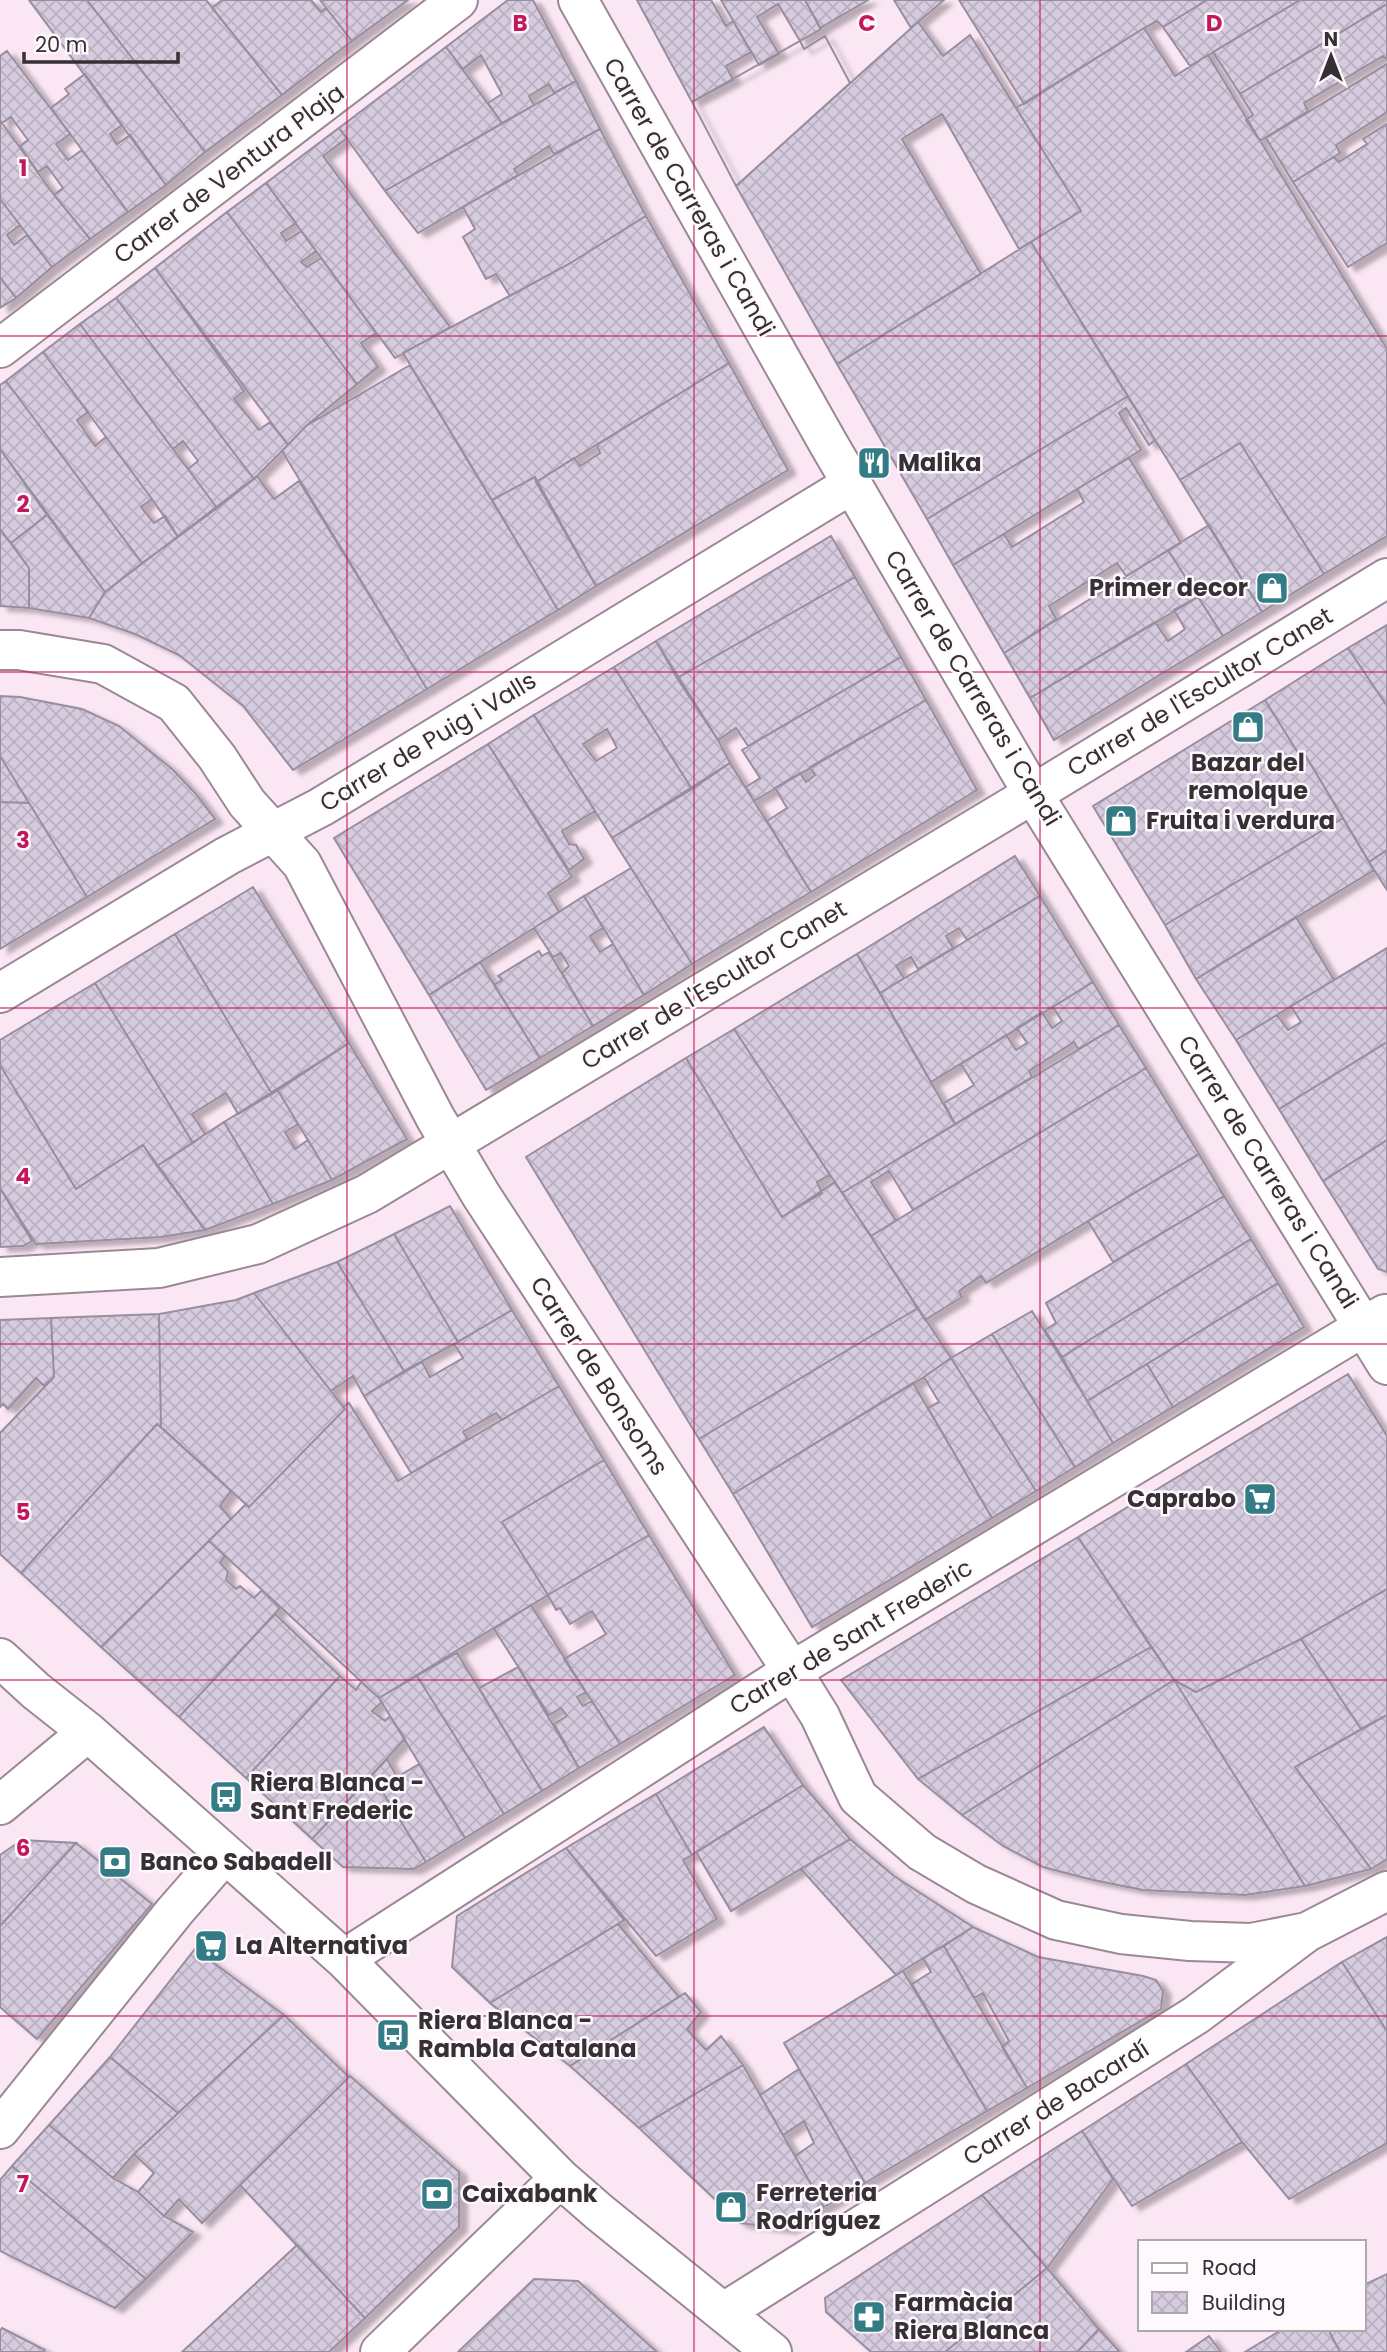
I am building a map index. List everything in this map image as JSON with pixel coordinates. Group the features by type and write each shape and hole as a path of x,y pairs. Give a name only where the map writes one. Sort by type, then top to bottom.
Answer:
{"street":[{"name":"Carrer de Ventura Plaja","path":"0,348 458,0"},
{"name":"Carrer de Carreras i Candi","path":"578,0 852,484 1033,794 1376,1320 1387,1365"},
{"name":"Carrer de Puig i Valls","path":"0,993 228,856 321,807 852,484"},
{"name":"Carrer de l'Escultor Canet","path":"0,1277 159,1268 258,1244 367,1194 1387,578"},
{"name":"Carrer de Bonsoms","path":"0,650 19,650 103,664 174,703 217,757 247,803 302,864 451,1144 481,1195 792,1671 820,1716 858,1797 922,1852 976,1884 1056,1920 1121,1934 1191,1941 1251,1943 1307,1932"},
{"name":"Carrer de Sant Frederic","path":"344,1959 792,1671 1376,1320"},
{"path":"0,1658 88,1732 344,1959 560,2178 598,2212 772,2352"},
{"path":"0,1805 88,1732"},
{"path":"0,2129 175,1910 224,1855"},
{"name":"Carrer de Bacardí","path":"723,2312 1196,2015 1307,1932 1387,1891"},
{"path":"380,2352 560,2178"}],"building":[{"path":"29,0 87,0 205,152 166,185"},
{"path":"87,0 206,0 282,95 205,152"},
{"path":"222,0 311,0 321,12 326,8 352,41 282,95 212,8"},
{"path":"320,0 408,0 352,41"},
{"path":"508,0 533,0 576,81 554,93 549,84 529,96 534,105 502,123 488,103 502,94 481,55 463,69 446,47"},
{"path":"637,0 711,0 726,26 733,21 751,52 726,66 733,80 692,102"},
{"path":"721,0 805,0 821,29 800,41 778,4 757,17 779,54 759,65"},
{"path":"805,0 868,0 820,28"},
{"path":"894,0 944,0 911,28"},
{"path":"959,0 1207,0 1163,27 1157,21 1144,28 1024,104"},
{"path":"1207,0 1300,0 1190,66 1163,27"},
{"path":"1300,0 1387,0 1387,4 1240,94 1213,52"},
{"path":"1387,4 1387,60 1383,56 1304,103 1308,111 1260,141 1246,120 1253,115 1240,94"},
{"path":"918,22 943,56 970,35 1081,211 1019,249 942,114 902,139 981,274 837,364 736,186"},
{"path":"1144,28 1175,76 1208,55 1387,349 1387,536 1324,574 1240,443 1180,480 1031,242 1081,211 1016,108"},
{"path":"825,36 850,83 736,186 692,102 800,41 804,49"},
{"path":"825,36 850,83 736,186 692,102 800,41 804,49"},
{"path":"446,47 502,123 385,191 339,128"},
{"path":"7,51 70,134 56,144 68,160 82,150 128,212 90,239 54,195 63,188 47,166 38,172 20,146 28,140 11,117 2,123 0,120 0,56"},
{"path":"1387,64 1387,112 1336,145 1340,153 1293,182 1266,138"},
{"path":"85,74 122,125 110,134 117,144 130,135 166,185 128,212 51,108 69,94 65,89"},
{"path":"576,81 600,129 554,154 549,146 514,169 518,175 418,233 385,191"},
{"path":"0,120 54,195 90,239 52,267 0,199"},
{"path":"1387,124 1387,243 1348,267 1293,182 1334,157 1339,162 1367,144 1363,139"},
{"path":"339,128 347,138 323,156 450,327 395,358 266,183"},
{"path":"600,129 646,216 569,264 510,296 496,274 486,279 463,237 475,229 463,207"},
{"path":"266,183 296,223 281,233 286,241 301,231 316,251 301,262 307,267 321,258 376,333 361,343 378,367 357,384 227,212"},
{"path":"0,199 20,225 7,235 14,245 27,235 52,267 16,298 0,277"},
{"path":"227,212 357,384 306,426 288,445 155,268"},
{"path":"646,216 729,363 536,482 535,477 492,500 403,353 569,264"},
{"path":"1031,242 1128,396 927,519 837,364"},
{"path":"155,268 244,391 234,399 259,430 270,422 288,445 254,479 116,298"},
{"path":"0,277 16,298 0,308"},
{"path":"116,298 254,479 217,508 188,469 198,461 183,441 173,449 80,324"},
{"path":"80,324 217,508 178,537 43,352"},
{"path":"43,352 88,412 77,420 95,446 106,437 152,499 141,507 154,523 165,516 178,537 142,563 6,381"},
{"path":"729,363 788,470 596,586 536,482 574,458 580,466 600,453 597,445"},
{"path":"410,365 558,610 427,689 282,451 306,426"},
{"path":"6,381 142,563 105,592 0,449 0,385"},
{"path":"1128,396 1155,440 1149,445 1126,408 1119,413 1141,450 953,565 927,519"},
{"path":"1240,443 1324,574 1262,612 1180,480"},
{"path":"0,449 47,515 11,543 0,529"},
{"path":"1129,458 1181,543 1126,576 1117,563 1049,606 1056,619 1004,653 953,565 1004,534 1012,547 1084,502 1077,489"},
{"path":"257,476 274,499 299,481 427,689 293,770 243,706 179,655 135,634 89,618 105,592"},
{"path":"535,477 596,586 558,610 492,500"},
{"path":"47,515 105,592 89,618 29,608 29,568 11,543"},
{"path":"1209,525 1262,612 1223,636 1168,550"},
{"path":"0,529 29,568 29,608 0,606"},
{"path":"831,536 855,577 677,678 656,641"},
{"path":"1168,550 1198,597 1030,698 1004,653"},
{"path":"855,577 901,657 748,746 736,728 718,740 677,678"},
{"path":"1198,597 1223,636 1054,740 1030,698 1155,622 1168,641 1185,629 1174,610"},
{"path":"1387,625 1387,706 1348,648"},
{"path":"656,641 730,763 692,789 614,667"},
{"path":"1348,648 1387,706 1387,850 1369,862 1304,753 1300,756 1265,700"},
{"path":"901,657 926,700 754,801 746,787 760,778 742,750"},
{"path":"614,667 692,789 612,838 534,715","holes":["607,729 617,748 596,761 583,744"]},
{"path":"0,696 20,697 82,709 119,726 172,769 215,819 87,897 0,756"},
{"path":"926,700 977,790 811,892 767,821 787,808 775,788 800,773 806,782 815,775 810,767"},
{"path":"1265,700 1300,756 1304,753 1343,818 1165,925 1093,806"},
{"path":"534,715 595,811 562,831 569,844 576,845 584,859 569,870 488,744"},
{"path":"488,744 572,877 548,893 559,912 429,995 334,838"},
{"path":"0,756 29,803 0,802"},
{"path":"730,763 811,892 692,964 612,838"},
{"path":"0,802 29,803 87,897 0,949"},
{"path":"1343,818 1374,870 1196,979 1165,925"},
{"path":"1387,850 1387,890 1369,862"},
{"path":"1015,856 1040,896 967,940 959,928 946,936 953,948 918,969 911,957 896,966 904,978 880,993 857,954"},
{"path":"631,868 692,964 644,995 584,896"},
{"path":"253,887 349,1043 272,1094 175,934"},
{"path":"584,896 603,928 590,936 600,952 613,944 644,995 593,1026 562,973 569,966 561,953 553,957 534,928"},
{"path":"1040,896 1093,982 931,1082 880,993"},
{"path":"1296,917 1334,980 1236,1040 1196,979"},
{"path":"175,934 272,1094 238,1114 226,1093 192,1114 205,1134 193,1143 95,983"},
{"path":"1387,948 1387,1042 1279,1109 1236,1040 1277,1015 1288,1030 1301,1022 1291,1006"},
{"path":"539,951 542,956 549,952 593,1026 540,1058 494,985 502,980 498,976"},
{"path":"857,954 955,1124 842,1193 734,1029"},
{"path":"480,962 540,1058 486,1090 429,995"},
{"path":"1093,982 1119,1025 1078,1049 1074,1042 1029,1071 1032,1077 955,1124 944,1103 974,1085 961,1064 1006,1035 1016,1050 1027,1043 1017,1028 1042,1012 1052,1028 1062,1021 1053,1007"},
{"path":"95,983 193,1143 157,1166 143,1145 76,1189 0,1065 0,1040"},
{"path":"1119,1025 1146,1068 913,1210 889,1171 871,1182 896,1221 871,1236 842,1193"},
{"path":"734,1029 830,1175 817,1182 822,1193 782,1217 686,1058"},
{"path":"1387,1042 1387,1140 1323,1181 1279,1109"},
{"path":"349,1043 407,1139 332,1180 277,1089"},
{"path":"686,1058 782,1217 835,1182 918,1308 699,1439 526,1157"},
{"path":"0,1065 76,1189 143,1145 205,1230 161,1237 36,1244 0,1188"},
{"path":"1146,1068 1199,1154 986,1283 981,1276 959,1291 962,1297 925,1320 871,1236"},
{"path":"277,1089 298,1124 285,1132 295,1149 308,1140 332,1180 273,1204 224,1122"},
{"path":"224,1122 273,1204 205,1230 157,1166"},
{"path":"1387,1140 1387,1272 1378,1269 1323,1181"},
{"path":"1199,1154 1224,1196 1113,1262 1088,1221"},
{"path":"0,1188 32,1241 23,1246 0,1247"},
{"path":"1224,1196 1251,1239 1062,1357 1045,1330 1056,1323 1046,1303"},
{"path":"450,1206 512,1310 458,1342 394,1234"},
{"path":"394,1234 458,1342 404,1371 337,1262"},
{"path":"1251,1239 1278,1283 1087,1401 1062,1357"},
{"path":"337,1262 404,1371 364,1396 353,1376 331,1391 254,1293"},
{"path":"1278,1283 1304,1327 1173,1407 1147,1364"},
{"path":"254,1293 345,1409 249,1507 161,1427 159,1314 236,1300"},
{"path":"918,1308 951,1358 733,1494 699,1439"},
{"path":"512,1310 559,1386 502,1420 496,1413 463,1432 468,1439 411,1473 364,1396 422,1362 430,1377 463,1358 454,1344"},
{"path":"1032,1311 1113,1443 1075,1467 992,1334"},
{"path":"159,1314 161,1427 157,1424 21,1573 0,1554 0,1433 54,1377 51,1318"},
{"path":"51,1318 54,1377 44,1386 36,1378 8,1409 3,1404 0,1407 0,1320"},
{"path":"992,1334 1075,1467 1036,1491 951,1358"},
{"path":"951,1358 1036,1491 992,1518 928,1408 939,1402 924,1377"},
{"path":"1147,1364 1173,1407 1113,1443 1087,1401"},
{"path":"1348,1374 1387,1436 1387,1589 1301,1639 1196,1692 1174,1680 1078,1537"},
{"path":"913,1383 992,1518 812,1627 733,1494"},
{"path":"559,1386 604,1460 502,1522 548,1595 379,1698 209,1541 246,1504 249,1507 349,1403 398,1481"},
{"path":"157,1424 231,1491 220,1506 231,1519 101,1647 21,1573"},
{"path":"604,1460 649,1535 548,1595 502,1522"},
{"path":"649,1535 735,1675 620,1744 564,1659 606,1634 592,1611 570,1624 560,1608 556,1610 548,1595"},
{"path":"1078,1537 1151,1647 918,1779 841,1680"},
{"path":"209,1541 225,1556 220,1562 228,1572 226,1580 236,1589 240,1586 254,1598 262,1590 280,1608 179,1717 101,1647"},
{"path":"1387,1589 1387,1715 1361,1729 1301,1639"},
{"path":"531,1605 586,1692 577,1697 583,1706 592,1701 620,1744 579,1768 554,1724 567,1716 561,1708 549,1715 494,1629"},
{"path":"275,1614 340,1676 246,1778 179,1717"},
{"path":"1301,1639 1361,1729 1295,1767 1371,1869 1305,1886 1174,1680 1196,1692"},
{"path":"1151,1647 1174,1680 962,1815 918,1779"},
{"path":"457,1653 542,1791 504,1814 417,1676"},
{"path":"518,1667 579,1768 542,1791 479,1688"},
{"path":"340,1676 356,1690 361,1682 379,1698 382,1702 372,1711 385,1721 390,1716 405,1739 312,1839 246,1778"},
{"path":"417,1676 504,1814 465,1838 379,1698"},
{"path":"1174,1680 1305,1886 1245,1895 1143,1890 1093,1880 1043,1867 1003,1846 962,1815"},
{"path":"1387,1715 1387,1859 1371,1869 1295,1767"},
{"path":"764,1727 803,1785 692,1855 656,1794"},
{"path":"387,1759 397,1777 419,1764 465,1838 426,1862 372,1775"},
{"path":"372,1775 426,1862 414,1869 343,1867 312,1839"},
{"path":"803,1785 850,1839 731,1911 696,1852"},
{"path":"656,1794 692,1855 683,1860 717,1919 656,1956 566,1848"},
{"path":"850,1839 894,1876 973,1927 896,1975 801,1869"},
{"path":"22,1840 76,1843 0,1926 0,1855"},
{"path":"76,1843 152,1904 37,2039 0,2007 0,1926"},
{"path":"566,1848 624,1920 490,2003 452,1967 457,1916"},
{"path":"618,1924 679,1997 570,2066 490,2003"},
{"path":"973,1927 1038,1957 1156,1980 1163,1991 1161,2009 1027,2088 1002,2047 1009,2041 983,1993 974,1998 944,1946"},
{"path":"1387,1937 1387,2031 1342,1962"},
{"path":"944,1946 1027,2088 987,2111 912,1984 931,1972 923,1958"},
{"path":"195,1949 284,2015 178,2113 110,2057"},
{"path":"1342,1962 1387,2031 1387,2143 1289,2199 1242,2142 1186,2064"},
{"path":"903,1971 987,2111 865,2183 784,2043"},
{"path":"685,1993 701,2012 687,2029 706,2050 721,2036 743,2065 639,2128 570,2066"},
{"path":"284,2015 349,2077 202,2223 179,2199 164,2216 138,2192 154,2173 134,2154"},
{"path":"110,2057 178,2113 134,2154 113,2178 49,2125"},
{"path":"1186,2064 1242,2142 1132,2206 1082,2131"},
{"path":"743,2065 824,2207 789,2229 740,2223 639,2128"},
{"path":"799,2069 865,2183 824,2207 795,2156 814,2143 804,2121 783,2135 760,2095"},
{"path":"350,2076 459,2172 459,2227 365,2318 240,2185"},
{"path":"49,2125 113,2178 138,2192 164,2216 193,2232 146,2279 12,2166"},
{"path":"1082,2131 1113,2179 1047,2268 982,2195"},
{"path":"12,2166 146,2279 115,2308 0,2251 0,2180"},
{"path":"982,2195 1047,2268 945,2352 871,2352 826,2312 825,2298"},
{"path":"297,2245 365,2318 329,2352 182,2352"},
{"path":"1047,2268 1099,2329 1077,2352 945,2352"},
{"path":"1387,2274 1387,2352 1340,2352 1329,2331 1366,2331 1366,2284"},
{"path":"534,2279 578,2281 657,2352 458,2352"},
{"path":"2,2328 45,2350 44,2352 0,2352"},
{"path":"1099,2329 1120,2352 1077,2352"},
{"path":"1280,2331 1329,2331 1340,2352 1245,2352"},
{"path":"1209,2336 1221,2352 1186,2352"}],"place":[{"name":"Malika","path":"874,463"},
{"name":"Primer decor","path":"1272,588"},
{"name":"Bazar del remolque","path":"1248,727"},
{"name":"Fruita i verdura","path":"1121,821"},
{"name":"Caprabo","path":"1260,1499"},
{"name":"Riera Blanca - Sant Frederic","path":"226,1797"},
{"name":"Banco Sabadell","path":"115,1862"},
{"name":"La Alternativa","path":"211,1946"},
{"name":"Riera Blanca - Rambla Catalana","path":"393,2035"},
{"name":"Caixabank","path":"437,2194"},
{"name":"Ferreteria Rodríguez","path":"731,2207"},
{"name":"Farmàcia Riera Blanca","path":"869,2317"}]}
